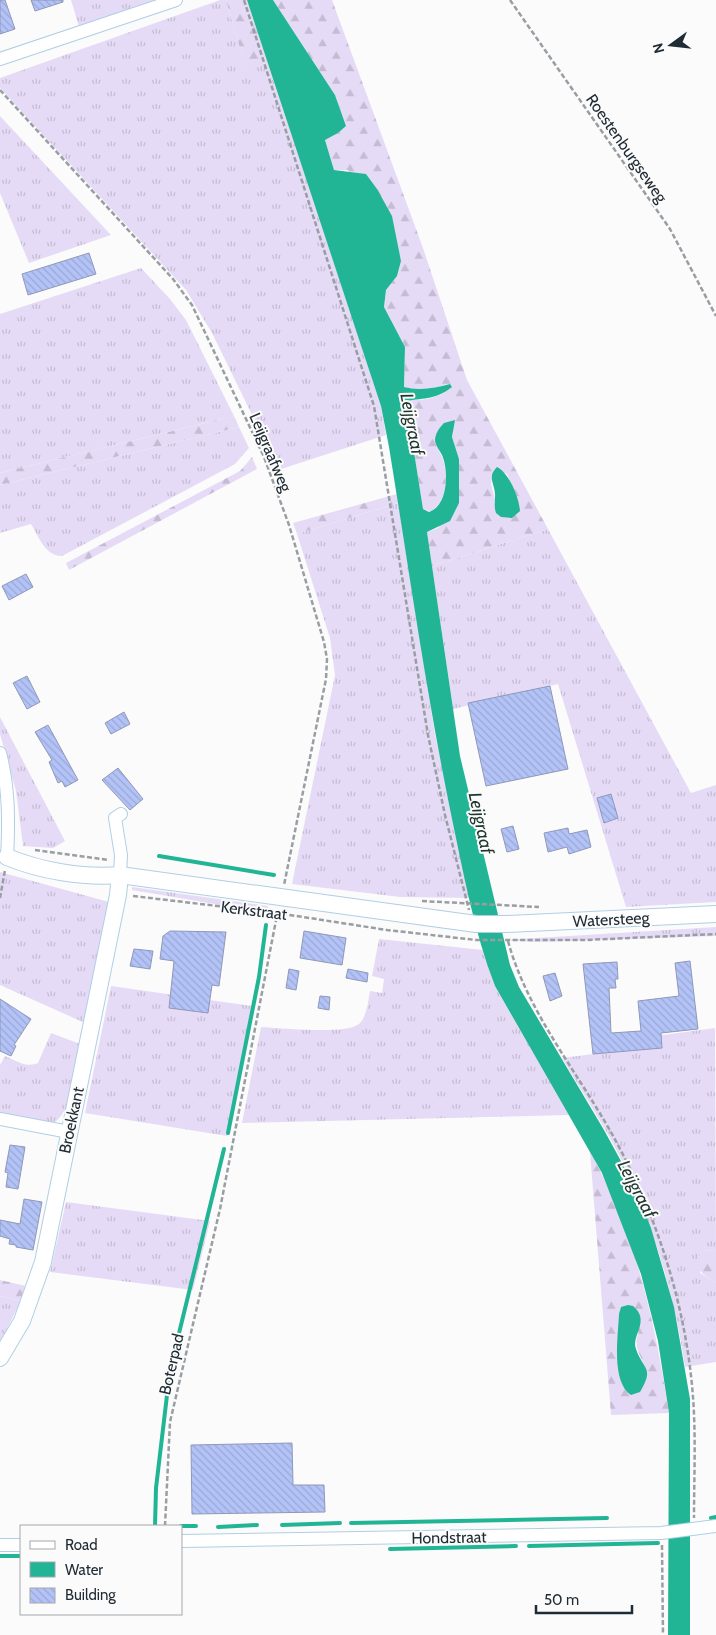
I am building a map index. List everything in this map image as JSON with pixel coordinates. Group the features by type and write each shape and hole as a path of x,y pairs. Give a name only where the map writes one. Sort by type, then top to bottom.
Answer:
{"street":[{"path":"0,59 176,0"},
{"path":"0,753 6,775 9,811 3,857"},
{"path":"121,814 115,818 121,869"},
{"name":"Kerkstraat","path":"3,857 41,868 78,874 101,876 121,869 281,896 474,923 506,924"},
{"name":"Broekkant","path":"0,1358 22,1321 43,1262 118,895 121,869"},
{"name":"Watersteeg","path":"506,924 716,914"},
{"path":"0,1119 69,1132"},
{"name":"Hondstraat","path":"182,1541 664,1533 716,1526"},
{"path":"0,1545 20,1545"}],"path":[{"path":"244,0 374,406 383,446 428,735 444,815 474,923 476,940"},
{"name":"Roestenburgseweg","path":"510,0 670,229 716,316"},
{"name":"Leijgraafweg","path":"0,90 173,279 192,305 264,457 286,517 324,642 327,659 326,679 277,913"},
{"path":"29,850 102,858 121,869"},
{"path":"0,898 3,857"},
{"name":"Kerkstraat","path":"118,895 277,913 387,930 476,940 508,941"},
{"path":"468,903 500,904"},
{"name":"Boterpad","path":"165,1525 170,1422 220,1209 277,913"},
{"name":"Watersteeg","path":"508,941 716,934"},
{"path":"508,941 523,985 609,1128 636,1181 669,1268 682,1318 693,1398 694,1529"},
{"path":"663,1635 664,1533"}],"green space":[{"path":"71,0 158,0 79,27"},
{"path":"220,0 226,0 246,68 268,64 381,406 386,435 275,471 257,425 212,333 186,290 0,88 0,78"},
{"path":"226,0 247,0 268,64 246,69"},
{"path":"273,0 332,0 423,248 467,380 548,529 432,566 427,532 438,528 459,503 459,459 452,437 454,432 438,449 442,456 446,473 442,499 431,512 423,509 406,400 434,397 449,389 449,384 415,389 404,387 405,347 384,307 386,290 397,276 401,261 396,243 348,170 334,170 325,140 346,126 335,95","holes":["494,469 507,474 515,492 495,499 491,484"]},
{"path":"0,116 111,235 29,263 0,193"},
{"path":"141,268 170,299 186,320 234,416 0,473 0,314"},
{"path":"234,416 239,427 0,485 0,473"},
{"path":"239,427 249,448 235,464 62,556 51,553 47,549 31,524 0,533 0,485"},
{"path":"252,457 257,469 69,570 66,563 240,471"},
{"path":"397,494 398,503 297,534 293,523"},
{"path":"398,503 435,734 471,898 400,897 292,884 335,675 330,638 297,534"},
{"path":"548,529 691,793 716,785 716,902 626,907 558,684 453,709 432,566"},
{"path":"0,717 65,841 53,848 23,846 16,791 0,734"},
{"path":"0,872 109,902 85,1023 0,985"},
{"path":"132,887 268,906 268,913 132,890"},
{"path":"716,927 716,936 535,942 504,940"},
{"path":"379,939 483,950 495,986 569,1115 242,1123 261,1027 327,1030 352,1027 359,1024 362,1021 368,1004 370,991 382,993 384,979 372,976"},
{"path":"111,986 252,1006 227,1136 85,1113"},
{"path":"715,1028 716,1250 704,1251 700,1273 716,1283 716,1362 685,1367 677,1320 665,1274 642,1206 617,1152 562,1058 649,1047 648,1037"},
{"path":"51,1033 80,1044 75,1077 65,1111 50,1126 0,1117 0,1065 5,1056 29,1065 38,1063"},
{"path":"590,1152 620,1214 642,1279 669,1413 611,1415","holes":["639,1332 637,1349 647,1374 622,1385 618,1343"]},
{"path":"66,1202 210,1221 193,1290 50,1272"},
{"path":"716,1250 716,1283 702,1273 698,1257 704,1251"},
{"path":"0,1280 26,1286 21,1301 0,1296"},
{"path":"0,1296 21,1301 0,1342"}],"water":[{"path":"247,0 273,0 335,95 346,126 325,140 334,170 366,174 392,216 401,261 397,276 386,290 384,307 405,347 404,387 415,389 450,384 452,387 436,396 406,401 423,509 429,512 440,503 446,478 442,455 435,441 436,436 444,423 455,420 452,437 459,459 459,503 450,521 427,532 460,756 510,965 519,987 604,1130 633,1183 651,1228 674,1307 690,1399 690,1635 668,1635 669,1413 658,1341 641,1274 602,1173 495,986 481,944 465,879 442,768 381,406"},
{"path":"497,467 506,474 518,499 520,511 512,518 501,517 496,513 492,474"},
{"path":"633,1306 640,1317 641,1323 635,1344 647,1373 647,1378 640,1392 631,1395 625,1389 621,1380 617,1358 619,1314 621,1307"}],"building":[{"path":"0,0 5,0 15,29 0,34"},
{"path":"31,0 63,0 63,2 35,11"},
{"path":"89,253 96,274 28,295 22,274"},
{"path":"26,574 33,587 9,600 2,586"},
{"path":"27,676 40,702 27,709 13,683"},
{"path":"550,686 568,769 486,786 468,703"},
{"path":"124,712 130,724 111,734 105,723"},
{"path":"48,725 78,780 65,787 62,781 58,783 49,762 52,760 35,732"},
{"path":"118,768 143,799 130,810 102,780"},
{"path":"611,794 618,818 604,823 597,798"},
{"path":"513,826 519,849 507,852 501,829"},
{"path":"568,828 569,834 587,830 591,847 569,854 567,847 548,852 544,833"},
{"path":"170,931 226,932 219,986 212,985 208,1013 169,1008 174,961 160,959 163,936"},
{"path":"304,931 346,938 342,965 300,958"},
{"path":"134,949 153,951 150,969 130,966"},
{"path":"690,961 698,1029 661,1033 662,1048 593,1054 583,964 617,962 618,979 615,979 616,988 609,988 611,1033 641,1031 638,1001 679,996 675,963"},
{"path":"289,969 299,971 296,990 286,988"},
{"path":"348,969 368,973 367,982 346,978"},
{"path":"555,973 562,996 550,1001 543,976"},
{"path":"320,996 330,997 329,1010 318,1008"},
{"path":"0,999 31,1019 14,1045 16,1046 11,1056 0,1051"},
{"path":"10,1145 25,1147 18,1189 6,1187 8,1173 5,1172"},
{"path":"24,1199 42,1202 33,1250 16,1247 16,1245 9,1244 10,1239 0,1236 0,1220 20,1224"},
{"path":"292,1443 293,1485 324,1485 325,1512 192,1514 191,1445"}],"waterway":[{"path":"159,856 274,875"},
{"path":"228,1133 259,977 266,925"},
{"path":"155,1525 156,1488 170,1370 224,1149"},
{"path":"711,1518 716,1517"},
{"path":"351,1523 607,1518"},
{"path":"282,1525 340,1523"},
{"path":"218,1527 257,1525"},
{"path":"182,1526 196,1526"},
{"path":"529,1546 658,1543"},
{"path":"390,1549 516,1546"},
{"path":"0,1556 20,1556"}],"water label":[{"name":"Leijgraaf","path":"412,424"},
{"name":"Leijgraaf","path":"481,823"},
{"name":"Leijgraaf","path":"637,1189"}]}
